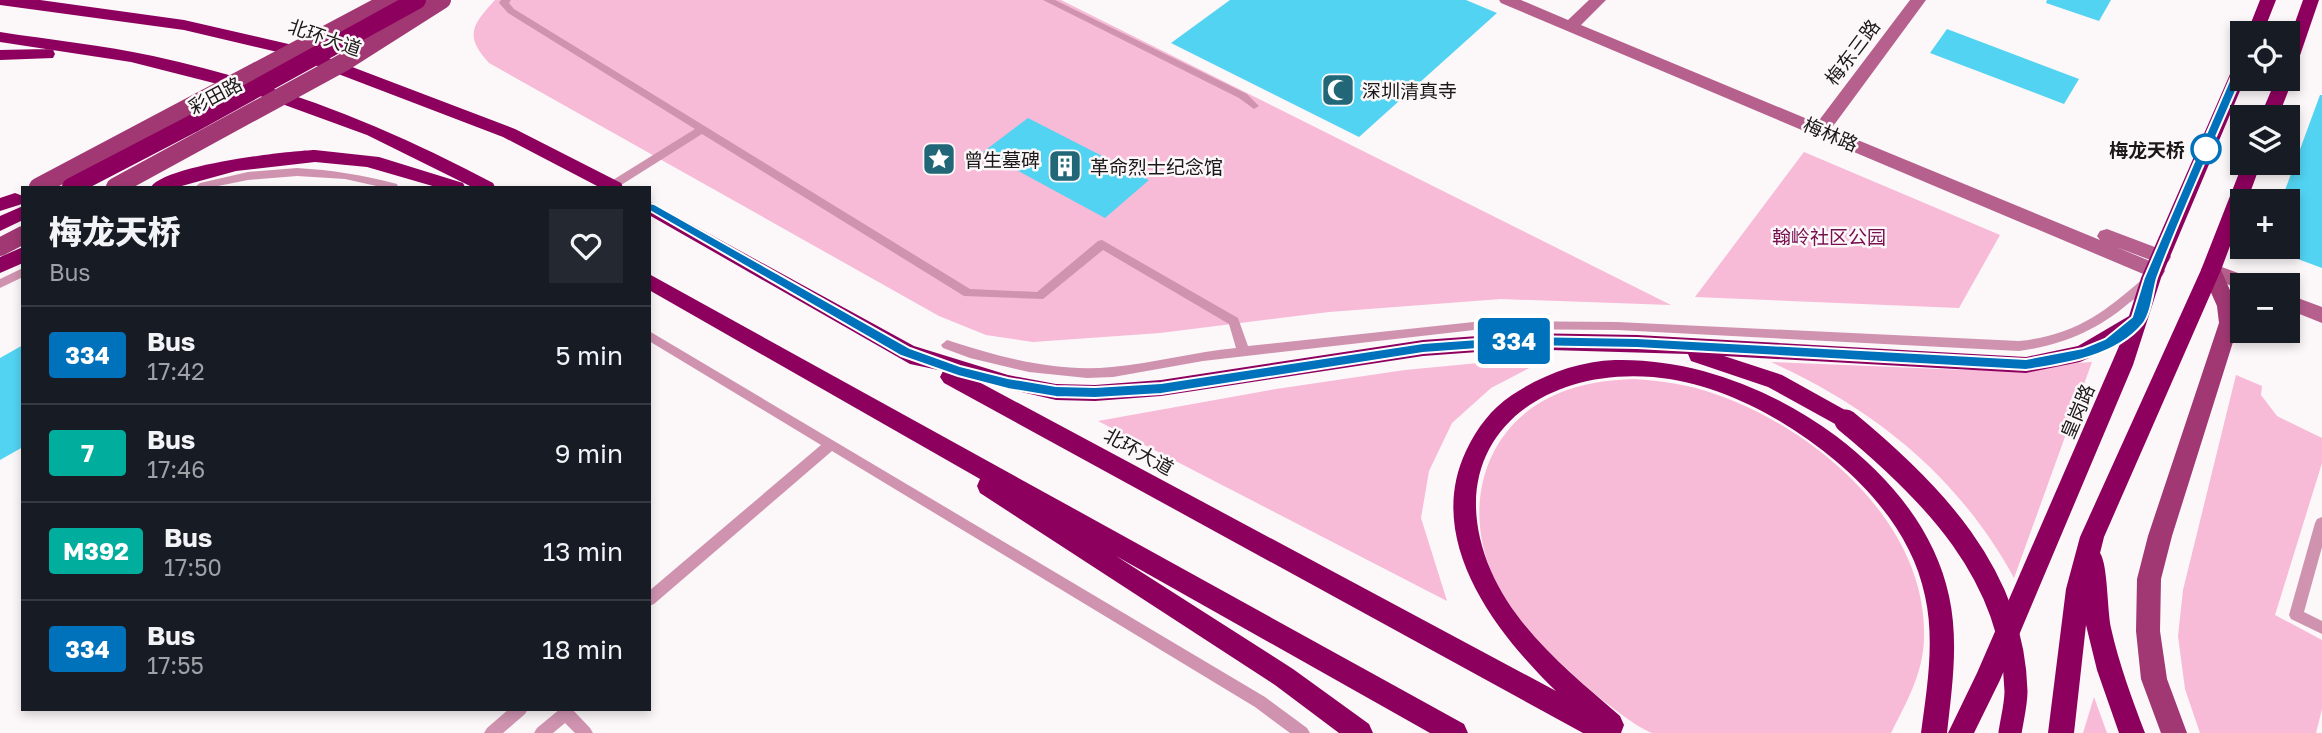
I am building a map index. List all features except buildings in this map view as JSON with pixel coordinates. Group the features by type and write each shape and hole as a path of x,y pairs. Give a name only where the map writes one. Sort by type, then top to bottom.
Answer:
{"highway":[{"name":"北环大道","path":"0,0 184,25 291,50 509,133 611,186"},
{"path":"73,186 417,0"},
{"path":"2260,21 2268,0"},
{"path":"2300,32 2311,0"},
{"path":"0,37 171,65 301,102 442,162 484,186"},
{"path":"0,55 36,56 82,50"},
{"name":"皇岗路","path":"1961,733 1987,680 2123,365 2155,269 2231,91"},
{"path":"163,186 228,167 309,157 366,161 453,186"},
{"path":"2061,733 2078,589 2092,537 2211,270 2247,175"},
{"path":"0,224 12,204"},
{"name":"北环大道","path":"651,208 906,352 1608,733"},
{"path":"0,266 21,255"},
{"path":"651,282 1455,733"},
{"path":"906,352 958,370 1008,383 1056,391 1095,393 1161,388 1458,345 1519,341 1637,343 2026,365 2088,352 2110,342 2138,320"},
{"path":"1637,343 1732,364 1775,381 1846,421 1879,447 1929,495 1982,567 2000,607 2013,654 2016,692 2010,733"},
{"path":"1621,733 1548,669 1518,632 1485,579 1471,549 1464,511 1467,476 1478,445 1492,422 1512,402 1542,386 1582,372 1613,368 1653,369 1696,377 1738,391 1776,408 1820,435 1856,463 1886,495 1907,524 1927,562 1937,598 1941,644 1934,733"},
{"path":"913,431 1012,504 1284,677 1360,733"},
{"path":"2092,537 2092,574 2102,640 2111,678 2132,733"}],"main road":[{"name":"彩田路","path":"40,186 264,70 391,0"},
{"name":"彩田路","path":"117,186 346,61 442,0"},
{"name":"梅林路","path":"1507,0 1576,22 1824,125 2155,269"},
{"name":"梅林路","path":"1539,0 1576,22"},
{"path":"1576,22 1598,0"},
{"name":"梅东三路","path":"1824,125 1918,0"},
{"path":"0,247 21,237"},
{"path":"2211,270 2230,277"},
{"path":"2174,733 2154,679 2148,631 2148,579 2229,323 2227,306 2211,270"},
{"path":"2300,306 2322,315"}],"lane":[{"path":"506,0 504,3 511,10 968,293 1039,296 1101,244 1234,321 1243,351"},
{"path":"1048,0 1243,96 1254,106"},
{"path":"615,186 702,129"},
{"path":"204,186 245,176 308,172 344,174 389,186"},
{"path":"947,345 1029,367 1076,372 1113,372 1243,351 1444,329 1534,325 1617,326 2019,346 2040,344 2086,330 2118,307 2155,269"},
{"path":"0,284 21,273"},
{"path":"651,336 1260,702 1302,733"},
{"path":"651,598 831,444"},
{"path":"2322,523 2296,615 2322,628"},
{"path":"492,733 518,711"},
{"path":"542,733 566,713 585,733"}],"green space":[{"path":"495,0 1061,0 1671,305 1501,299 1329,312 1160,333 1033,342 986,335 939,316 489,63 476,45 474,31 476,24"},
{"name":"翰岭社区公园","path":"1804,152 2000,235 1959,308 1695,297"},
{"path":"1552,356 1491,388 1452,423 1429,471 1421,518 1447,601 1098,421 1276,389 1405,370"},
{"path":"1771,362 1965,370 2092,362 2014,578 1967,508 1911,450 1845,401"},
{"path":"2236,375 2262,386 2261,395 2277,416 2322,438 2322,463 2275,615 2322,640 2322,709 2316,733 2200,733 2185,689 2178,636 2183,590"},
{"path":"1634,379 1674,383 1703,390 1751,409 1789,429 1825,455 1858,485 1886,519 1907,556 1920,597 1924,639 1917,676 1891,733 1653,733 1626,718 1586,687 1520,620 1493,576 1484,549 1480,522 1480,496 1486,470 1496,447 1512,426 1532,408 1557,394 1595,383"},
{"path":"2094,697 2107,733 2083,733"}],"bus line":[{"name":"334","path":"651,208 906,352 958,370 1008,383 1056,391 1095,393 1161,388 1423,348 1519,341 1637,343 2026,365 2047,363 2088,352 2110,342 2138,320 2151,278 2231,91"}],"place":[{"name":"深圳清真寺","path":"1338,90"},
{"name":"梅龙天桥","path":"2206,149"},
{"name":"曾生墓碑","path":"939,159"},
{"name":"革命烈士纪念馆","path":"1065,166"}]}
